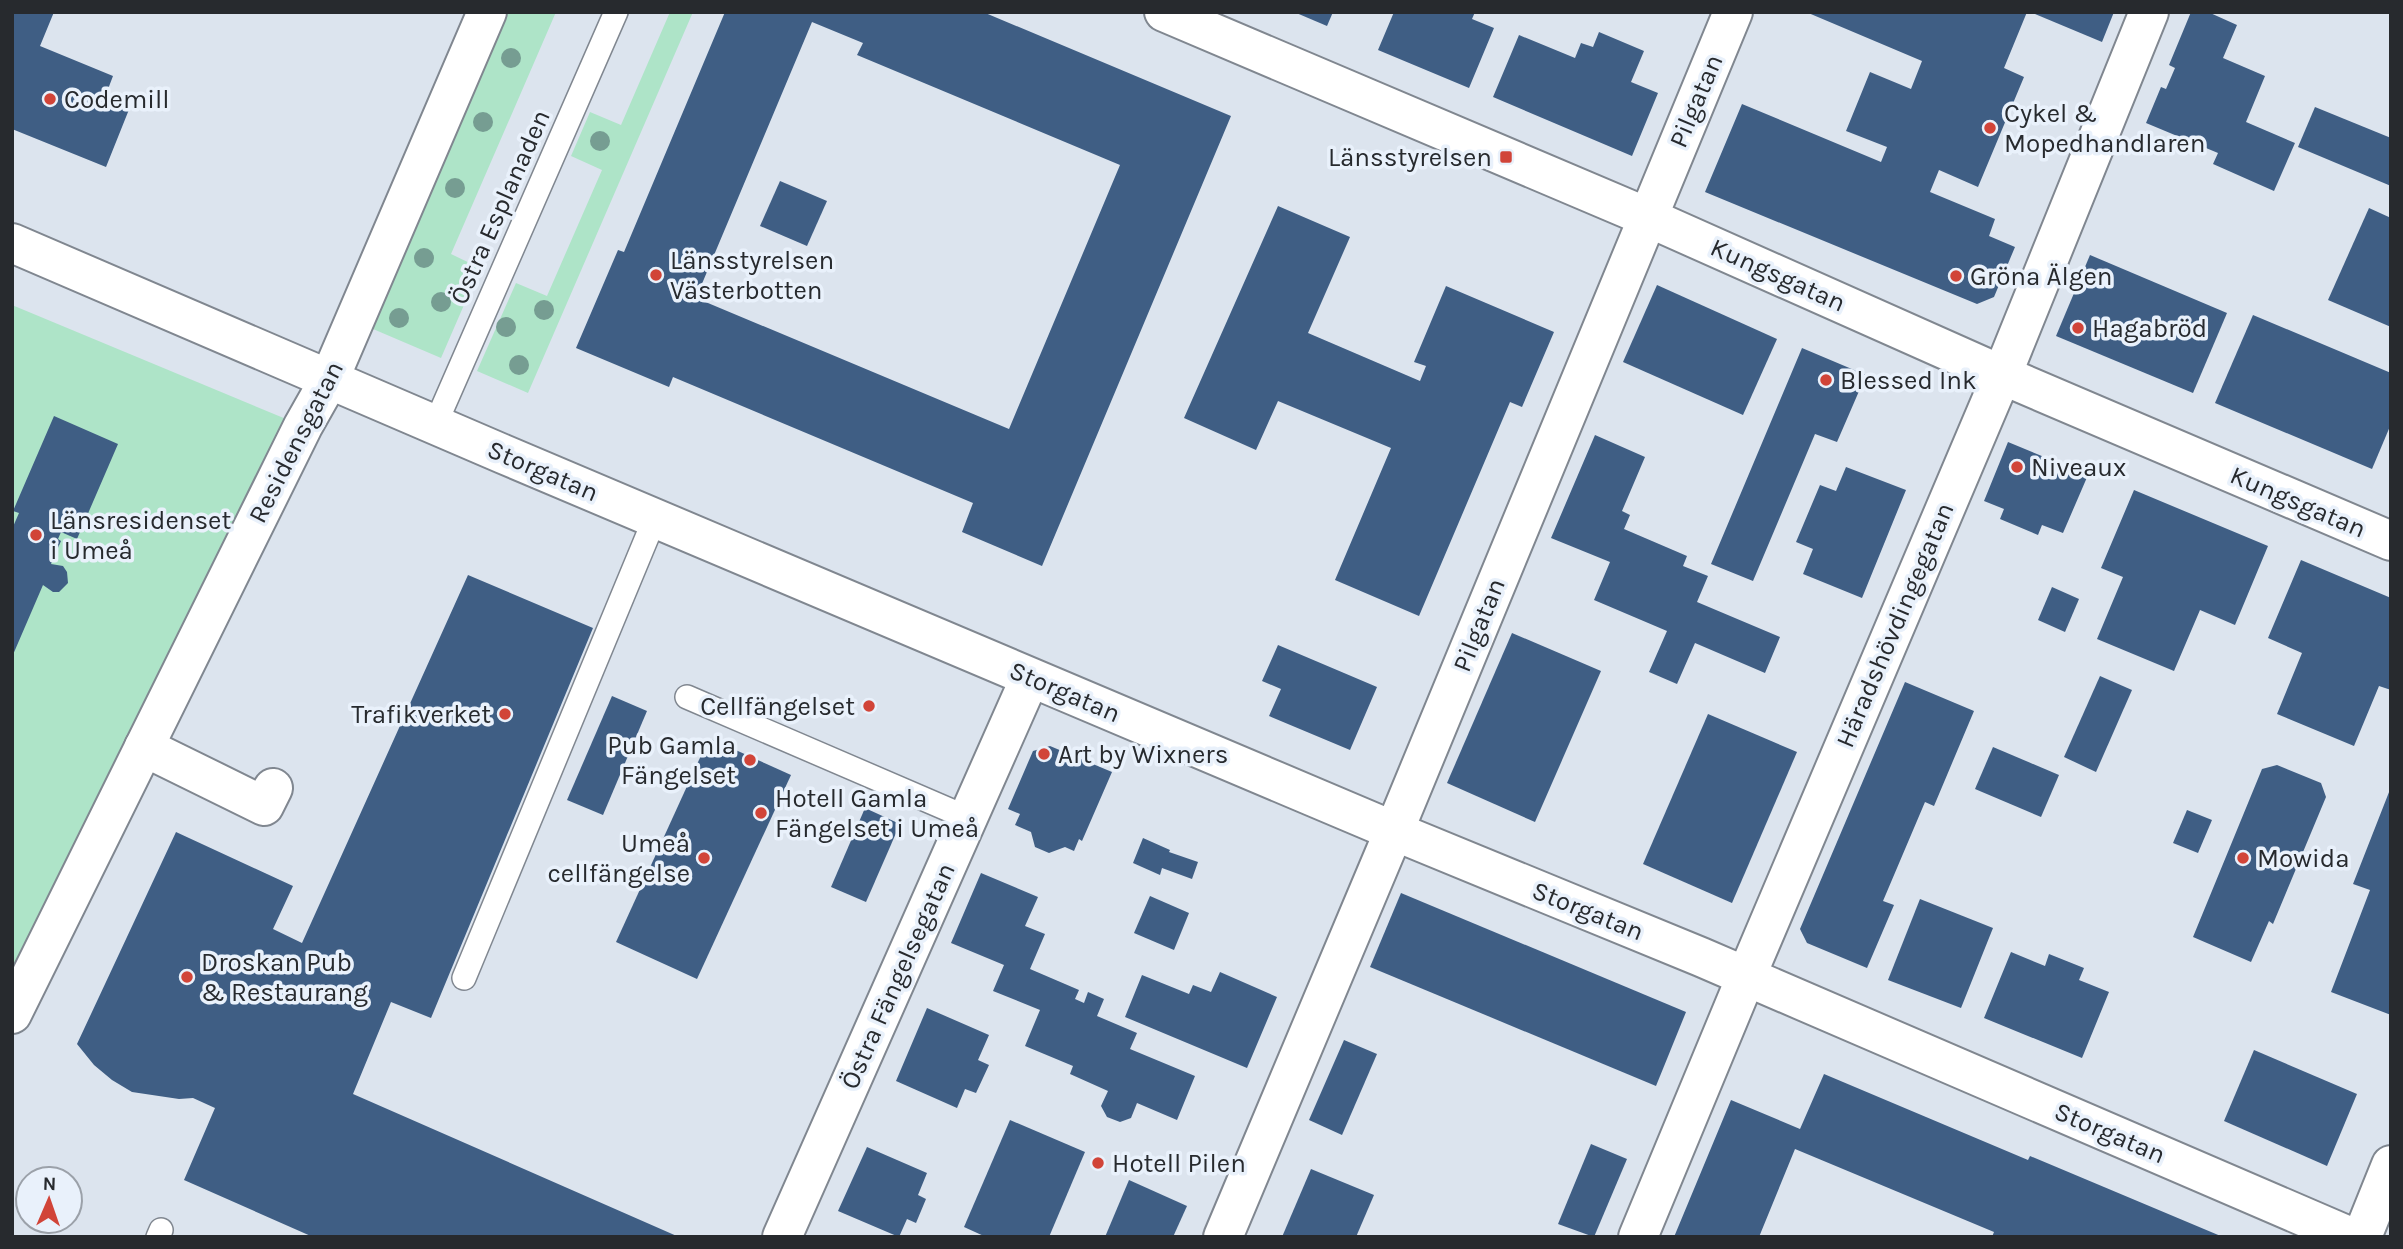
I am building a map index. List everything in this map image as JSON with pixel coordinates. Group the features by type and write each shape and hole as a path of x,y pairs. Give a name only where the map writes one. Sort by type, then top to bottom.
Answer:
{"street":[{"name":"Residensgatan","path":"12,1014 303,426 329,380 486,12"},
{"name":"Kungsgatan","path":"1164,12 1647,217 2002,375 2391,541"},
{"name":"Pilgatan","path":"1223,1237 1733,12"},
{"name":"Häradshövdingegatan","path":"1638,1237 2002,375 2149,12"},
{"name":"Storgatan","path":"12,243 1030,678 1746,977 2351,1237"},
{"name":"Östra Fängelsegatan","path":"782,1237 1030,678"},
{"path":"144,747 264,806 273,788"},
{"path":"2362,1237 2391,1166"}],"lane":[{"name":"Östra Esplanaden","path":"435,425 616,12"},
{"path":"464,978 655,518"},
{"path":"687,697 968,818"}],"green space":[{"path":"501,12 556,12 451,254 480,268 441,358 366,326"},
{"path":"670,12 693,12 528,393 477,371 516,283 547,296 602,170 571,156 590,112 621,125"},
{"path":"12,305 303,426 12,1014"}],"building":[{"path":"12,12 54,12 40,46 113,76 105,97 130,107 106,167 12,129"},
{"name":"Länsstyrelsen Västerbotten","path":"725,12 983,12 1231,116 1042,566 962,532 973,503 673,377 669,387 576,348 618,250 624,252","holes":["812,22 863,43 857,55 1120,165 1009,429 696,298"]},
{"path":"1294,12 1333,12 1327,26"},
{"path":"1394,12 1475,12 1472,19 1494,28 1469,88 1378,50"},
{"path":"1806,12 2027,12 2004,68 2024,77 1978,187 1939,170 1930,192 1995,219 1989,236 2015,247 1994,297 1977,304 1705,192 1742,104 1881,162 1887,147 1846,131 1870,72 1911,89 1922,61"},
{"path":"2030,12 2114,12 2102,42"},
{"path":"2191,12 2208,12 2237,25 2223,58 2265,76 2246,122 2295,143 2274,191 2213,164 2218,153 2146,123 2161,87 2166,89 2175,68 2169,65"},
{"path":"1599,32 1644,51 1631,82 1658,93 1632,156 1493,97 1519,35 1575,58 1581,43 1593,47"},
{"path":"2315,107 2391,138 2391,186 2298,147"},
{"path":"780,181 827,201 807,246 760,226"},
{"path":"1278,206 1350,237 1308,333 1420,381 1426,366 1414,362 1446,286 1554,332 1522,407 1510,402 1419,616 1335,580 1391,448 1278,401 1256,450 1184,418"},
{"path":"2369,208 2391,218 2391,327 2328,300"},
{"path":"2090,255 2227,313 2193,393 2056,336"},
{"path":"1657,285 1777,339 1743,415 1623,362"},
{"path":"2253,315 2391,373 2391,424 2372,469 2215,403"},
{"path":"1802,348 1866,375 1837,442 1815,434 1753,581 1711,564"},
{"name":"Länsresidenset i Umeå","path":"54,416 118,444 77,539 61,532 58,539 61,541 51,564 63,566 67,572 68,583 59,592 53,592 43,585 12,657 12,529 19,513 13,511"},
{"path":"1595,435 1645,457 1622,511 1630,515 1624,529 1687,556 1683,566 1708,576 1697,602 1780,637 1765,673 1695,643 1677,684 1649,672 1667,631 1594,600 1610,562 1551,538"},
{"path":"2008,442 2088,475 2063,533 2042,525 2038,535 2000,519 2004,509 1984,501"},
{"path":"1846,467 1906,490 1862,598 1803,574 1813,549 1796,542 1820,485 1836,491"},
{"path":"2134,490 2268,546 2235,625 2200,610 2174,671 2097,639 2123,577 2101,568"},
{"path":"2301,560 2391,598 2391,690 2379,686 2354,746 2277,714 2302,653 2268,638"},
{"path":"468,575 593,628 431,1018 391,1002 353,1094 679,1237 313,1237 184,1180 215,1108 193,1098 179,1099 132,1092 94,1065 77,1044 176,832 293,886 273,929 302,943"},
{"path":"2052,587 2079,599 2065,632 2038,620"},
{"path":"1512,633 1601,671 1535,822 1447,783"},
{"path":"1278,645 1377,687 1350,750 1269,716 1281,689 1262,681"},
{"path":"2100,676 2132,690 2096,772 2064,757"},
{"path":"1905,682 1974,711 1934,806 1925,802 1883,901 1894,905 1867,968 1807,943 1800,929"},
{"path":"612,696 647,711 603,815 567,800"},
{"path":"1708,714 1797,752 1732,903 1643,864"},
{"name":"Umeå cellfängelse","path":"709,738 791,775 697,979 616,942"},
{"path":"1050,746 1112,772 1082,841 1079,839 1074,851 1065,847 1049,853 1035,847 1031,832 1015,825 1020,814 1008,809 1033,751"},
{"path":"1993,747 2059,775 2041,817 1975,789"},
{"path":"2277,765 2321,783 2326,797 2273,924 2269,921 2251,962 2193,937 2262,769"},
{"path":"2391,787 2391,1015 2331,992 2370,890 2353,884"},
{"path":"865,808 900,824 866,902 831,887"},
{"path":"2187,810 2212,820 2198,853 2173,843"},
{"path":"1143,838 1170,850 1169,852 1198,862 1192,879 1162,868 1160,875 1133,863"},
{"path":"981,873 1038,897 1025,926 1045,934 1030,969 1079,990 1075,999 1084,1003 1088,992 1104,999 1097,1016 1137,1033 1130,1049 1195,1076 1177,1120 1137,1103 1131,1118 1120,1122 1107,1117 1101,1106 1108,1091 1070,1074 1073,1066 1025,1046 1040,1010 993,991 1004,965 951,943"},
{"path":"1401,893 1686,1012 1656,1086 1370,967"},
{"path":"1150,896 1189,913 1174,950 1134,933"},
{"path":"1920,899 1993,928 1961,1008 1888,980"},
{"path":"2011,952 2045,966 2049,954 2084,968 2079,980 2109,992 2082,1058 1984,1018"},
{"path":"1220,972 1277,997 1247,1068 1125,1017 1142,975 1189,994 1193,985 1211,992"},
{"path":"927,1008 989,1035 978,1060 989,1065 976,1093 965,1089 957,1108 896,1081"},
{"path":"1344,1040 1377,1054 1342,1135 1309,1120"},
{"path":"2254,1050 2357,1094 2327,1166 2224,1121"},
{"path":"1824,1074 2028,1160 2030,1156 2223,1237 1992,1237 1994,1232 1795,1149 1759,1237 1674,1237 1731,1100 1800,1129"},
{"path":"1010,1120 1085,1152 1049,1237 986,1237 964,1227"},
{"path":"1591,1144 1627,1159 1594,1237 1558,1224"},
{"path":"867,1147 927,1173 918,1195 926,1199 916,1223 907,1219 899,1237 838,1211"},
{"path":"1311,1169 1374,1195 1356,1237 1282,1237"},
{"path":"1129,1180 1187,1206 1173,1237 1105,1237"}],"place":[{"name":"Codemill","path":"50,99"},
{"name":"Cykel & Mopedhandlaren","path":"1990,128"},
{"name":"Länsstyrelsen","path":"1506,157"},
{"name":"Länsstyrelsen Västerbotten","path":"656,275"},
{"name":"Gröna Älgen","path":"1956,276"},
{"name":"Hagabröd","path":"2078,328"},
{"name":"Blessed Ink","path":"1826,380"},
{"name":"Niveaux","path":"2017,467"},
{"name":"Länsresidenset i Umeå","path":"36,535"},
{"name":"Cellfängelset","path":"869,706"},
{"name":"Trafikverket","path":"505,714"},
{"name":"Art by Wixners","path":"1044,754"},
{"name":"Pub Gamla Fängelset","path":"750,760"},
{"name":"Hotell Gamla Fängelset i Umeå","path":"761,813"},
{"name":"Umeå cellfängelse","path":"704,858"},
{"name":"Mowida","path":"2243,858"},
{"name":"Droskan Pub & Restaurang","path":"187,977"},
{"name":"Hotell Pilen","path":"1098,1163"}]}
